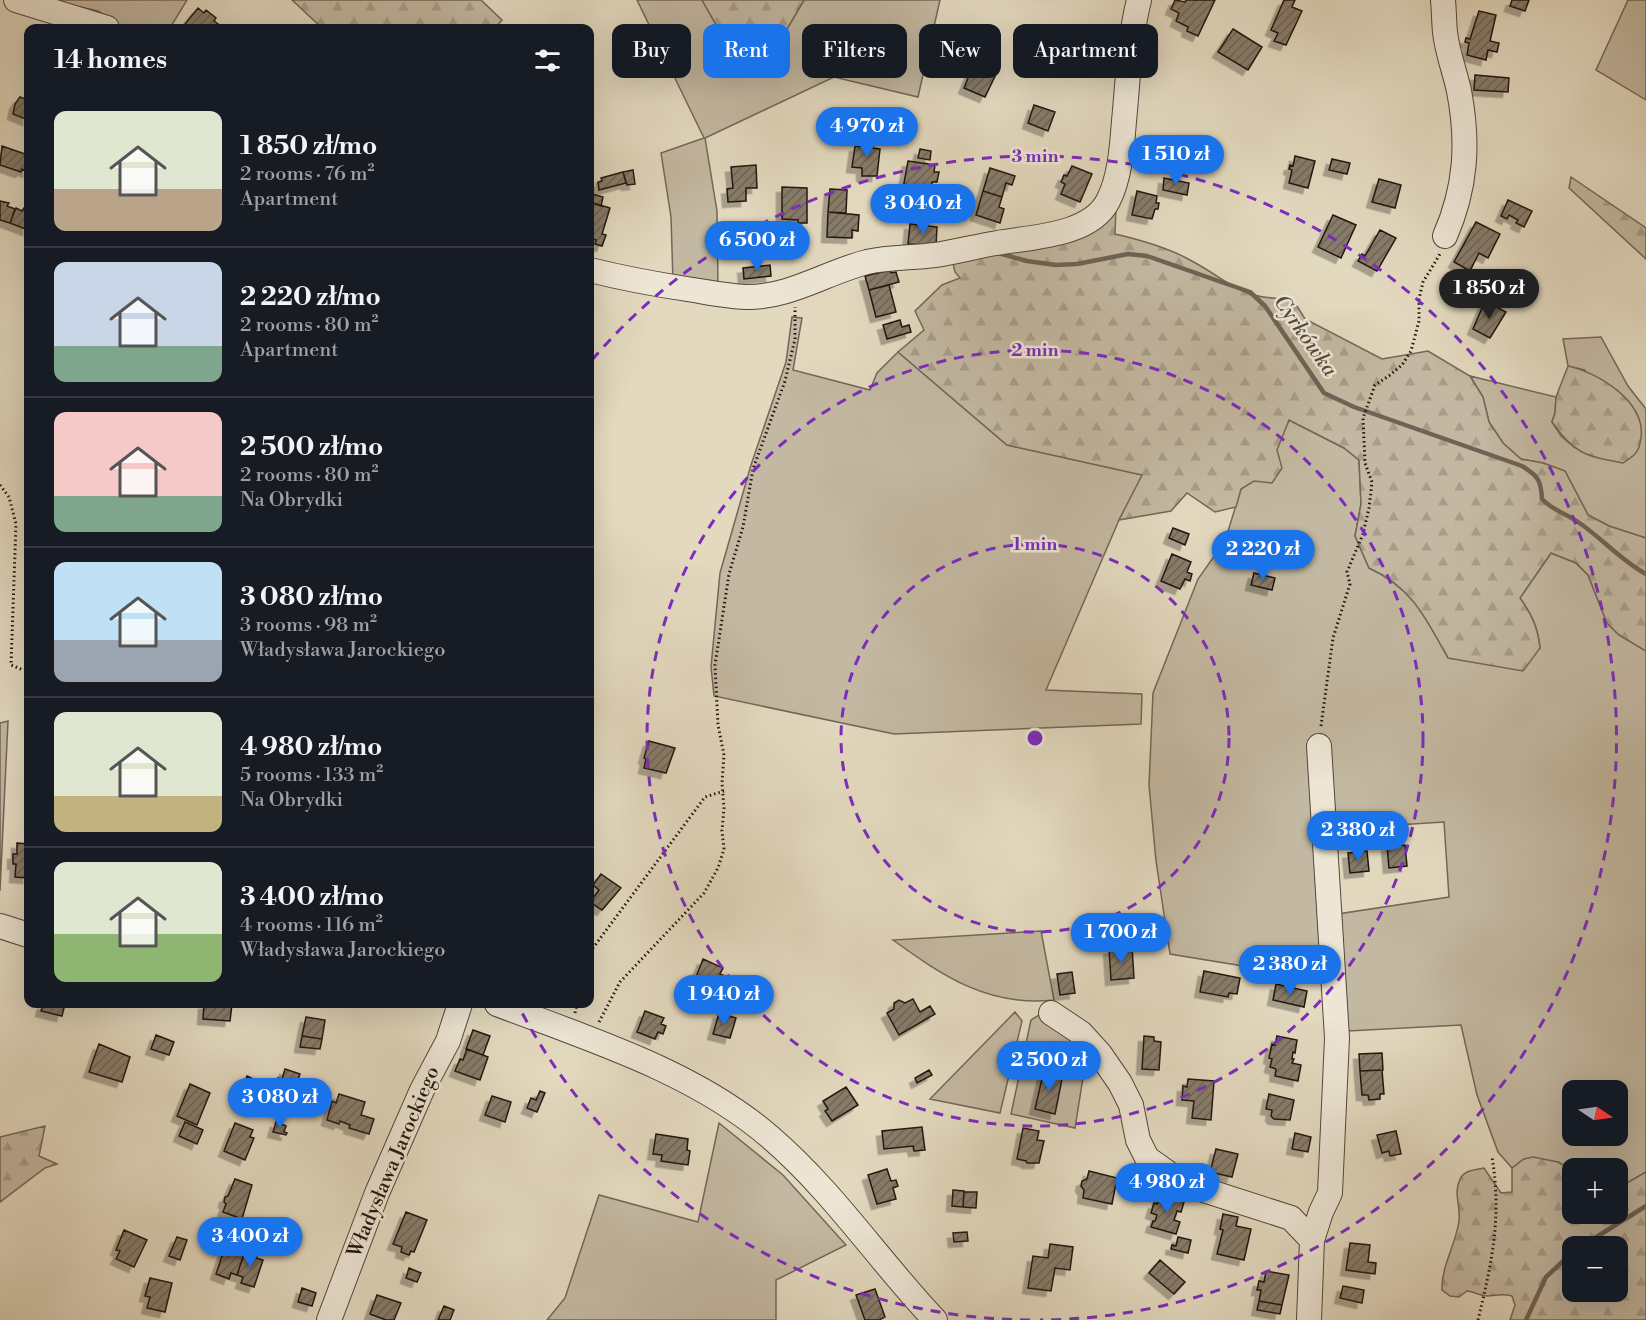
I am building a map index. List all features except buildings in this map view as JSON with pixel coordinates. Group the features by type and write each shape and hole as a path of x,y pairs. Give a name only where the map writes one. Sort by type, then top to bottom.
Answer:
{"street":[{"path":"16,0 94,24"},
{"path":"594,271 625,279 723,295 747,297 773,295 865,263 889,258 935,255 1048,236 1070,229 1096,216 1108,202 1118,169 1131,39 1139,0"},
{"path":"1443,0 1445,34 1459,93 1464,127 1464,173 1457,209 1445,236"},
{"path":"1309,1320 1312,1240 1330,1193 1337,1038 1319,746"},
{"path":"0,926 24,933"},
{"name":"Władysława Jarockiego","path":"329,1320 377,1193 422,1090 448,1041 459,1008"},
{"path":"507,1008 668,1072 696,1086 746,1118 770,1137 822,1188 935,1320"},
{"path":"1051,1013 1081,1033 1100,1054 1120,1083 1131,1106 1138,1140 1147,1158 1182,1183 1291,1218 1312,1240"}],"path":[{"path":"1319,746 1333,638 1350,584 1347,572 1364,534 1369,508 1372,482 1365,463 1363,418 1375,385 1402,364 1411,351 1419,321 1419,299 1423,282 1441,253 1445,236"},
{"path":"582,1037 600,1022 620,982 704,893 718,868 724,849 722,831 724,755 718,725 715,665 729,574 743,527 753,469 784,381 795,339 795,288"},
{"path":"0,485 9,497 16,524 11,665 24,670"},
{"path":"594,947 705,797 723,791"},
{"path":"1478,1320 1496,1235 1496,1179 1492,1157"}],"green space":[{"path":"49,0 187,0 172,24 117,24 98,11"},
{"path":"292,0 481,0 502,20 498,24 318,24"},
{"path":"637,0 702,0 716,24 703,24 703,78 790,78 790,24 804,0 940,0 935,24 919,24 919,78 922,78 918,97 838,78 907,78 907,24 802,24 802,78 832,78 705,138 717,211 718,289 673,282 671,217 661,153 704,138 675,78 691,78 691,24 649,24"},
{"path":"702,0 804,0 790,24 716,24"},
{"path":"1628,0 1646,0 1646,100 1596,70"},
{"path":"1571,177 1646,228 1646,259 1569,188"},
{"path":"1116,205 1115,234 1172,251 1248,293 1274,298 1292,298 1305,319 1382,359 1428,351 1470,376 1483,397 1489,422 1503,443 1521,459 1543,463 1565,471 1588,515 1609,526 1646,538 1646,651 1619,635 1607,623 1588,575 1576,563 1551,553 1520,598 1534,622 1540,648 1523,671 1448,658 1425,618 1408,595 1384,576 1369,568 1355,536 1361,504 1359,460 1344,448 1289,420 1277,450 1282,468 1272,483 1254,481 1241,489 1236,507 1215,512 1187,493 1171,511 1119,520 1142,475 1007,445 898,352 924,330 915,311 942,285 960,278 955,272 952,259"},
{"path":"792,317 802,318 793,370 870,390 877,373 898,352 1007,445 1143,475 1119,520 1046,690 1142,694 1141,724 894,734 714,696 711,667 720,573 751,465 786,362"},
{"path":"1601,337 1628,386 1646,409 1646,538 1609,526 1588,515 1565,471 1543,463 1521,459 1503,443 1489,422 1483,397 1470,376 1556,397 1552,422 1561,436 1574,447 1585,370 1568,366 1563,339"},
{"path":"1568,366 1580,369 1617,390 1636,412 1641,438 1638,450 1635,455 1623,463 1582,452 1567,441 1552,422 1556,397"},
{"path":"1289,420 1344,448 1359,460 1361,504 1355,536 1369,568 1397,585 1408,595 1425,617 1448,658 1540,648 1534,622 1520,598 1551,553 1576,563 1588,575 1607,623 1619,635 1646,651 1646,1172 1628,1182 1628,1158 1562,1158 1562,1164 1524,1159 1512,1168 1498,1152 1477,1095 1461,1025 1348,1031 1338,914 1449,897 1444,822 1332,829 1328,980 1170,954 1156,861 1149,785 1153,693 1198,579 1225,541 1241,489 1258,475 1276,449"},
{"path":"8,721 0,891 0,723"},
{"path":"1041,931 1054,1000 1030,1001 987,994 949,977 893,940"},
{"path":"1015,1012 1022,1021 1000,1113 930,1099"},
{"path":"1039,1015 1052,1017 1088,1046 1075,1128 1011,1114 1031,1020"},
{"path":"719,1123 783,1175 846,1245 776,1280 776,1320 547,1320 565,1298 599,1195 698,1222"},
{"path":"45,1126 39,1156 57,1164 45,1168 0,1202 0,1137"},
{"path":"1533,1157 1562,1164 1562,1224 1628,1224 1628,1182 1646,1172 1646,1320 1510,1320 1515,1305 1512,1296 1485,1296 1467,1291 1459,1297 1450,1296 1442,1290 1442,1281 1459,1221 1457,1190 1462,1176 1470,1171 1484,1168 1501,1193 1512,1192 1512,1168 1524,1159"}],"waterway":[{"name":"Cyrkówka","path":"998,253 1027,261 1056,265 1077,264 1128,254 1147,256 1250,292 1265,306 1324,393 1354,407 1522,466 1538,479 1542,499 1546,503 1578,522 1646,574"},
{"path":"1598,1236 1646,1206"},
{"path":"1526,1320 1546,1277 1562,1262"}]}
